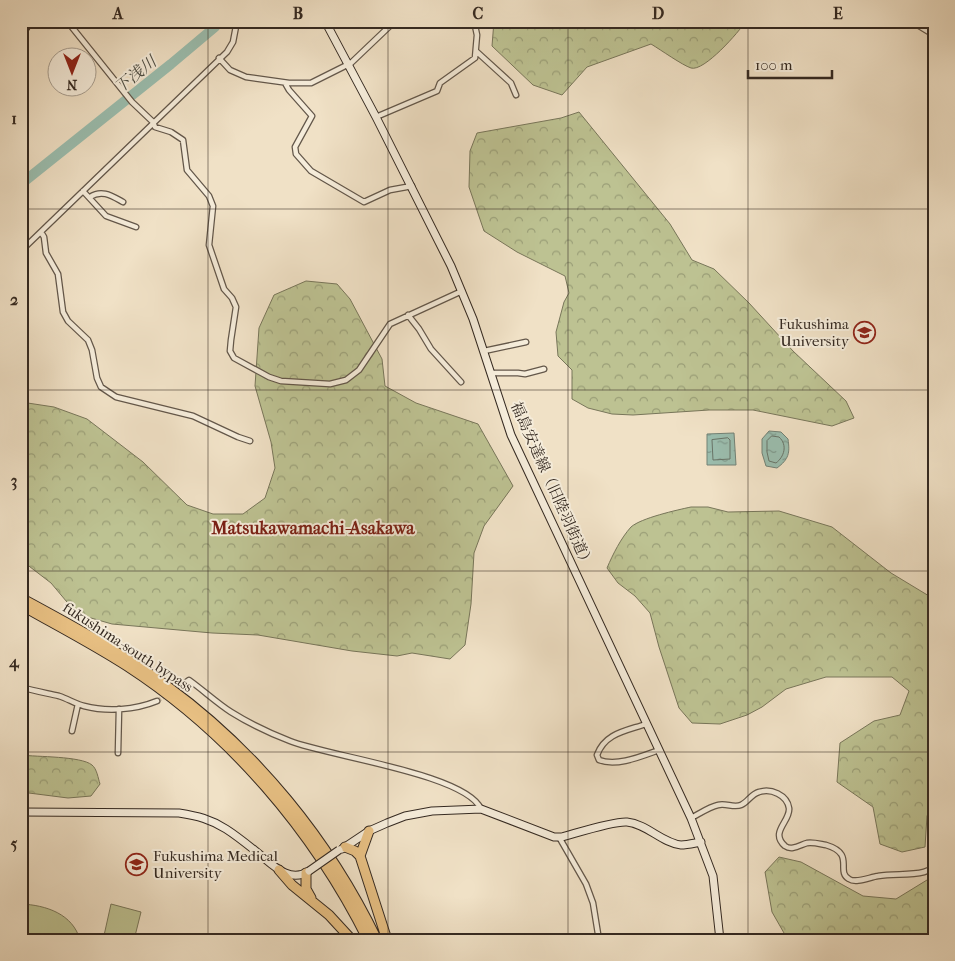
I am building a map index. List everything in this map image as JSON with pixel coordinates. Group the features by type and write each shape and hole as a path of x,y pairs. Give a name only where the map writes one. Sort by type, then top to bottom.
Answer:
{"highway":[{"name":"fukushima-south bypass","path":"21,598 100,643 166,685 216,725 248,755 279,790 318,841 340,874 377,940"},
{"name":"fukushima-south bypass","path":"21,605 126,666 201,722 234,752 264,785 320,857 368,940"},
{"path":"360,856 369,832"},
{"path":"342,849 355,851 360,856 387,940"},
{"path":"279,870 292,885 329,915"},
{"path":"308,872 306,889 308,895 352,940"}],"main road":[{"path":"21,35 30,21"},
{"name":"福島安達線（旧陸羽街道）","path":"325,21 412,186 451,266 484,351 511,435 691,818 712,876 720,940"},
{"path":"21,812 179,813 202,816 226,829 279,870 293,875 308,872 387,822 405,816 432,811 481,809 554,837 626,822 635,824 681,845 701,842"}],"street":[{"path":"67,21 132,102 153,122 156,128 171,132 183,140 187,170 209,196 212,206 209,245 224,290 232,298 236,307 230,340 230,351 234,358 269,377 282,381 330,384 346,380 359,370 390,324 462,292"},
{"path":"21,252 227,52 233,42 237,21"},
{"path":"376,117 437,92 440,83 475,58 477,35 474,21"},
{"path":"911,21 934,35"},
{"path":"219,58 230,70 246,77 285,83 311,82 351,62 394,22"},
{"path":"477,52 511,84 516,95"},
{"path":"285,83 312,116 295,147 296,154 311,172 364,202 390,190 412,186"},
{"path":"83,191 106,216 136,227"},
{"path":"90,197 95,193 102,193 123,202"},
{"path":"41,232 44,237 47,258 58,274 63,312 68,321 88,340 101,387 116,397 193,416 250,441"},
{"path":"408,315 431,349 461,382"},
{"path":"484,351 526,342"},
{"path":"490,373 525,374 544,369"},
{"path":"181,686 189,680 232,712 288,740 308,747 391,766 444,784 466,793 479,804 481,809"},
{"path":"21,704 24,688 92,707 119,709 145,706 157,701"},
{"path":"72,731 78,704"},
{"path":"118,754 119,709"},
{"path":"646,724 614,735 606,740 600,747 597,755 599,760 618,761 659,750"},
{"path":"691,818 718,805 740,805 760,791 771,791 784,798 789,808 788,815 779,831 784,844 792,848 807,843 816,843 840,851 844,857 846,876 849,879 857,880 883,875 918,873 930,870 934,866"},
{"path":"560,837 586,884 591,897 599,940"}],"green space":[{"path":"494,21 604,21 616,28 637,21 746,21 721,50 697,68 691,68 677,61 651,44 587,67 562,95 533,85 492,46"},
{"path":"579,112 670,224 692,260 714,269 749,303 793,351 846,401 854,418 832,426 753,410 709,410 633,415 612,414 588,408 572,399 572,370 558,356 556,332 564,302 569,293 565,276 517,252 484,231 469,187 470,151 477,133 561,118"},
{"path":"306,281 337,284 350,299 382,359 385,386 416,403 478,424 513,486 484,526 474,553 471,604 465,645 450,659 412,653 397,656 352,651 258,635 112,624 77,614 51,583 21,560 21,402 54,407 87,419 143,462 187,505 213,514 243,514 265,498 275,468 271,442 255,386 259,328 274,295"},
{"path":"691,507 708,507 728,512 779,511 832,527 891,573 934,599 934,801 927,816 925,847 902,852 880,844 873,807 837,782 840,743 874,721 900,715 909,691 892,677 826,677 786,689 762,707 747,715 720,724 692,723 679,708 650,613 635,596 618,583 607,568 618,546 631,527 668,512"},
{"path":"21,755 69,758 86,762 95,769 100,784 91,796 68,798 21,792"},
{"path":"779,857 801,862 863,896 896,899 927,880 934,880 934,940 788,940 772,912 765,872"},
{"path":"21,904 40,906 65,917 76,931 80,940 21,940"},
{"path":"111,904 141,912 134,940 103,940"}],"water":[{"path":"769,431 781,432 788,439 788,455 777,468 766,466 762,453 762,439"},
{"path":"734,433 736,465 707,465 707,434"}],"waterway":[{"name":"下浅川","path":"21,184 171,64 215,27 218,21"}],"tunnel":[{"path":"157,701 181,686"}],"place":[{"name":"Fukushima University","path":"865,333"},
{"name":"Fukushima Medical University","path":"137,865"}],"district":[{"name":"Matsukawamachi-Asakawa","path":"313,528"}]}
